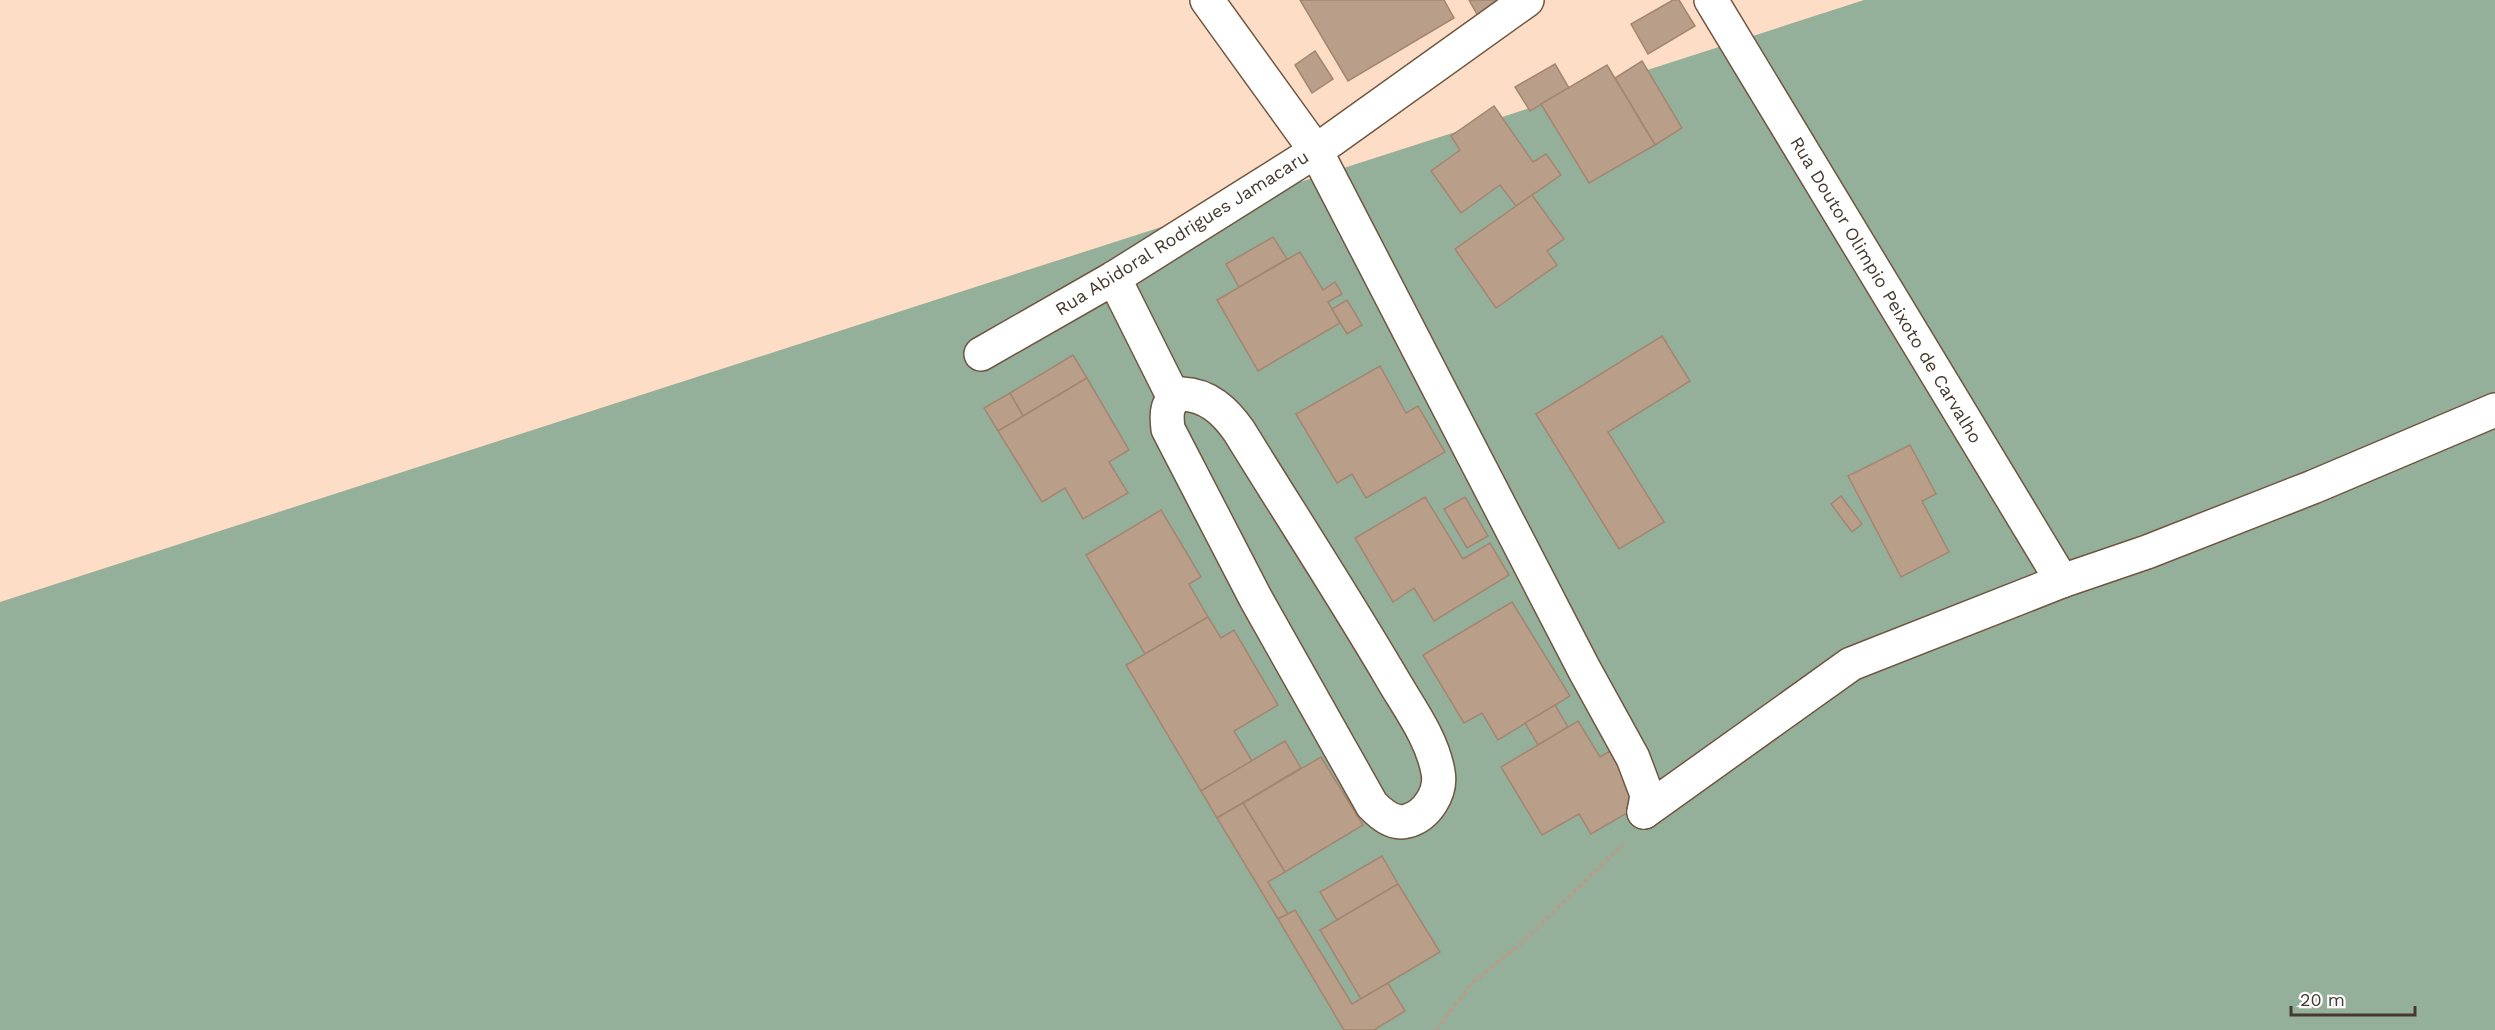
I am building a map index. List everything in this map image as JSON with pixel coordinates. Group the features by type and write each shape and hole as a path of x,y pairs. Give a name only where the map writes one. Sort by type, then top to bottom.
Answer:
{"street":[{"name":"Rua Abidoral Rodrigues Jamacaru","path":"981,354 1114,278 1316,151 1207,0"},
{"path":"1527,0 1316,151 1584,669 1633,758 1647,795 1644,812"},
{"name":"Rua Doutor Olimpio Peixoto de Carvalho","path":"1711,0 2062,581"},
{"path":"1114,278 1174,398"},
{"path":"1182,394 1201,398 1215,405 1229,418 1369,640 1426,737 1439,774 1436,794 1428,808 1416,819 1403,822 1381,814 1372,805 1339,748 1173,440 1167,416 1168,406 1174,398 1182,394"},
{"path":"1644,812 1851,664 2062,581 2147,552 2313,487 2495,410"}],"path":[{"path":"1436,1030 1473,982 1519,945 1617,852 1644,812"}],"green space":[{"path":"1864,0 2495,0 2495,1030 0,1030 0,602"}],"building":[{"path":"1300,0 1444,0 1454,18 1348,81"},
{"path":"1469,0 1505,0 1478,16"},
{"path":"1673,0 1679,0 1695,26 1648,54 1631,24"},
{"path":"1315,51 1333,79 1312,93 1295,65"},
{"path":"1642,61 1682,128 1655,145 1615,78"},
{"path":"1555,64 1569,88 1530,111 1515,87"},
{"path":"1607,65 1655,145 1589,183 1541,104"},
{"path":"1494,106 1533,162 1546,154 1561,175 1516,206 1500,185 1461,213 1431,171 1460,150 1451,136"},
{"path":"1532,195 1564,239 1547,251 1557,265 1496,308 1455,249"},
{"path":"1273,237 1287,259 1239,287 1226,264"},
{"path":"1300,252 1323,290 1335,282 1342,294 1328,302 1340,323 1258,371 1217,300"},
{"path":"1347,300 1362,325 1347,334 1332,309"},
{"path":"1662,336 1690,381 1608,432 1664,522 1619,549 1536,414"},
{"path":"1073,355 1087,378 1023,416 1010,393"},
{"path":"1380,366 1406,413 1418,406 1445,452 1366,498 1352,474 1337,483 1296,414"},
{"path":"1087,378 1129,450 1109,462 1128,493 1083,519 1065,488 1042,502 998,431"},
{"path":"1010,393 1023,416 998,431 984,408"},
{"path":"1910,445 1936,494 1922,501 1949,552 1901,577 1848,476"},
{"path":"1841,496 1862,524 1852,532 1831,504"},
{"path":"1425,497 1463,559 1490,543 1509,575 1434,621 1414,588 1393,602 1355,538"},
{"path":"1465,497 1488,536 1467,548 1444,509"},
{"path":"1161,510 1201,577 1189,584 1208,617 1145,654 1086,555"},
{"path":"1512,602 1570,696 1498,740 1482,713 1464,723 1423,655"},
{"path":"1208,617 1221,638 1234,630 1278,705 1234,731 1252,761 1201,791 1126,665"},
{"path":"1555,705 1568,727 1538,745 1525,723"},
{"path":"1578,721 1600,757 1612,750 1644,803 1591,834 1579,814 1542,835 1501,767"},
{"path":"1285,741 1301,768 1217,818 1201,791"},
{"path":"1321,757 1363,825 1285,872 1243,803"},
{"path":"1243,803 1285,872 1268,882 1288,914 1278,919 1217,818"},
{"path":"1382,856 1398,884 1337,920 1320,892"},
{"path":"1398,884 1440,952 1361,999 1320,930"},
{"path":"1295,910 1352,1004 1388,983 1405,1011 1374,1030 1344,1030 1278,919"}]}
